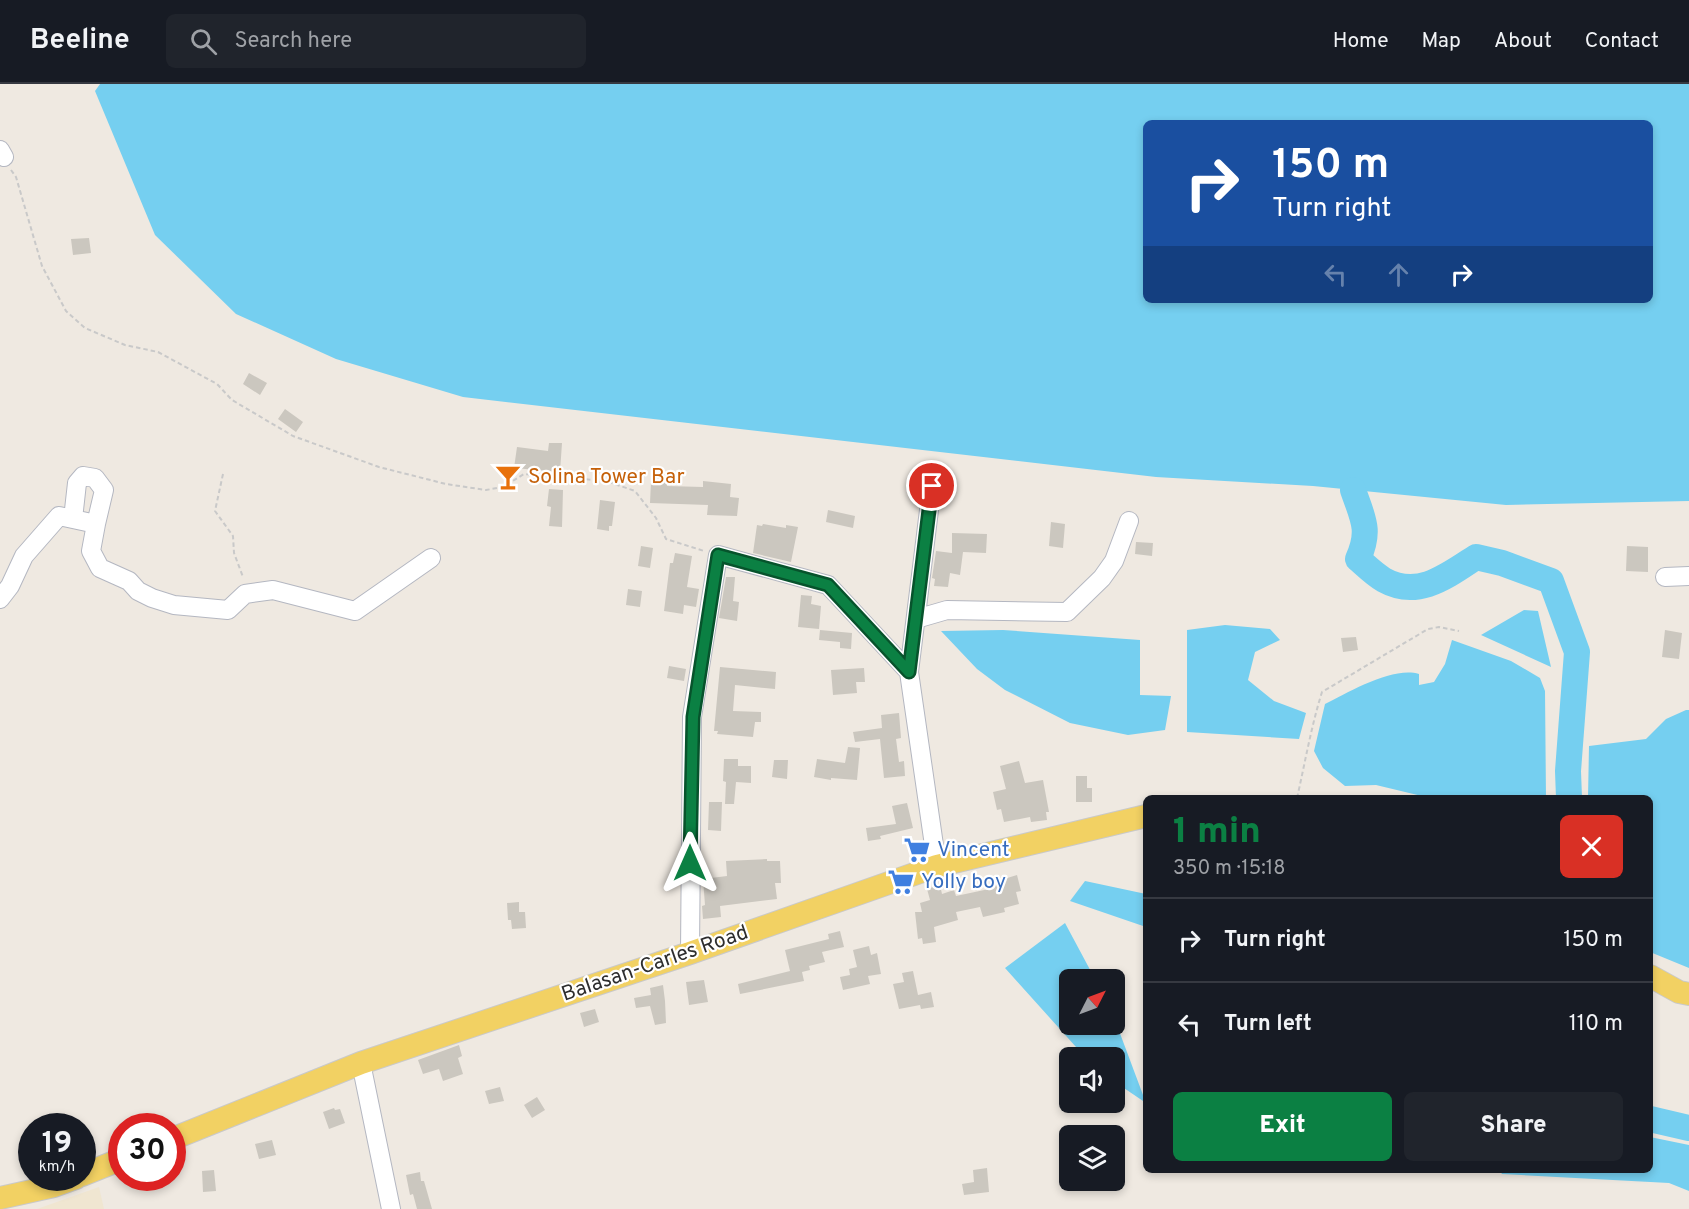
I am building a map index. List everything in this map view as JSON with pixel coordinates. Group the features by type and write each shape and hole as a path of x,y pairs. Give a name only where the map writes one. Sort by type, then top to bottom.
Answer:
{"main road":[{"name":"Balasan-Carles Road","path":"186,1132 360,1063 690,953 937,866 1143,817"},
{"path":"1653,978 1679,992 1689,994"},
{"path":"0,1198 32,1191"}],"street":[{"path":"73,519 77,483 83,476 95,478 104,490 91,550 100,568 129,581 138,591 174,604 228,610 245,594 273,590 356,611 431,558"},
{"path":"932,486 909,672 937,866"},
{"path":"0,599 10,586 24,556 59,516 96,524"},
{"path":"916,619 947,610 1067,612 1102,578 1114,561 1129,521"},
{"path":"690,953 693,717 718,555 828,585 909,672"},
{"path":"1665,577 1689,576"},
{"path":"360,1063 391,1209"}],"path":[{"path":"2,154 16,177 42,266 66,311 85,328 125,345 158,352 217,384 232,400 293,436 379,467 446,484 486,490 503,487 524,474 606,481 635,491 656,518 666,539 718,555"},
{"path":"223,474 215,511 233,537 234,553 244,582 245,594"},
{"path":"1298,795 1308,753 1310,731 1322,692 1428,629 1439,627 1459,631"}],"shaded area":[{"path":"99,1187 104,1209 37,1209 88,1191 96,1191"}],"water":[{"path":"100,84 1689,84 1689,501 1506,505 1313,486 1156,477 463,397 336,359 236,314 155,235 95,91"},
{"path":"1524,610 1538,611 1551,667 1481,635"},
{"path":"1225,625 1270,629 1280,640 1255,652 1248,680 1274,701 1306,713 1299,739 1187,732 1187,630"},
{"path":"1003,630 1140,640 1140,695 1171,696 1165,730 1128,735 1070,723 1005,690 977,669 941,631"},
{"path":"1452,640 1511,661 1540,678 1545,691 1546,795 1418,795 1376,785 1345,786 1323,768 1314,751 1325,704 1358,687 1397,674 1408,672 1419,674 1419,685 1434,682 1445,664"},
{"path":"1689,710 1689,968 1653,953 1653,795 1588,795 1589,746 1646,739 1666,719"},
{"path":"1085,881 1143,893 1143,926 1070,901"},
{"path":"1065,923 1090,969 1059,969 1059,1028 1005,968"},
{"path":"1065,1035 1121,1035 1143,1095 1143,1101 1125,1089 1125,1047 1076,1047"},
{"path":"1653,1138 1689,1145 1689,1191 1669,1183 1502,1174 1653,1173"}],"building":[{"path":"89,238 91,253 73,255 71,239"},
{"path":"249,373 267,383 260,395 243,384"},
{"path":"285,409 303,422 296,432 278,419"},
{"path":"549,443 562,443 560,472 514,468 517,447 548,451"},
{"path":"651,481 667,482 667,486 703,487 703,481 731,484 730,497 739,498 737,516 707,515 708,505 650,503"},
{"path":"549,489 563,490 562,527 549,526 551,507 547,506"},
{"path":"600,500 615,502 612,526 609,526 609,531 597,529"},
{"path":"828,510 855,516 853,528 826,522"},
{"path":"1051,522 1065,524 1063,548 1049,546"},
{"path":"763,524 786,528 786,525 798,527 791,562 753,553 757,525 762,526"},
{"path":"952,533 987,534 986,553 963,552 960,575 950,573 948,587 934,586 935,579 932,578 936,551 952,553"},
{"path":"1136,542 1153,543 1152,556 1135,554"},
{"path":"641,546 653,548 650,568 638,566"},
{"path":"1627,546 1648,547 1648,572 1626,571"},
{"path":"675,553 692,556 687,587 699,589 696,607 684,605 683,614 664,611 670,563 673,563"},
{"path":"726,577 735,577 733,601 739,602 737,621 719,618"},
{"path":"628,589 642,591 640,607 626,605"},
{"path":"801,595 812,596 811,604 821,606 819,629 798,627"},
{"path":"820,630 852,633 851,649 840,648 840,642 819,640"},
{"path":"1665,630 1682,633 1679,659 1662,657"},
{"path":"1356,637 1358,650 1343,652 1341,638"},
{"path":"669,666 686,669 684,681 667,678"},
{"path":"720,667 776,672 775,689 735,685 733,711 761,712 761,722 755,722 753,737 717,734 718,731 714,731"},
{"path":"864,668 865,682 856,682 857,693 833,695 831,670"},
{"path":"899,713 901,738 896,739 899,762 904,761 905,776 884,778 880,739 855,742 853,732 882,728 881,715"},
{"path":"848,747 860,748 857,780 831,778 831,780 814,777 817,759 845,763"},
{"path":"724,759 738,759 738,766 751,766 751,783 736,782 734,804 725,804"},
{"path":"774,760 788,760 787,779 772,777"},
{"path":"1019,761 1025,783 1043,780 1049,812 1046,812 1047,820 1031,822 1030,817 1004,822 1001,809 997,810 993,792 1006,789 1000,766"},
{"path":"1076,776 1087,776 1087,788 1092,788 1092,802 1076,802"},
{"path":"709,802 722,802 721,831 708,830"},
{"path":"907,803 913,828 868,841 866,828 896,824 892,806"},
{"path":"767,859 767,861 780,861 781,883 775,883 777,899 720,906 721,917 703,919 702,906 705,905 703,879 727,876 726,861"},
{"path":"1017,875 1021,891 1016,892 1019,904 1004,908 1005,912 983,917 980,907 956,912 958,920 934,927 936,942 923,944 922,938 918,939 915,912 922,912 920,903 930,900 927,889 940,885 942,894 954,890 956,896 989,889 988,886 1005,882 1004,879"},
{"path":"519,902 519,912 525,912 526,928 512,929 511,920 508,920 507,903"},
{"path":"840,931 844,947 822,952 825,962 809,966 810,970 802,972 804,981 740,994 738,984 790,971 785,950 829,939 828,934"},
{"path":"869,946 871,955 877,953 881,974 868,976 870,984 843,990 840,977 850,975 849,969 857,967 853,950"},
{"path":"913,971 918,995 931,992 934,1007 921,1009 920,1005 899,1009 893,984 904,982 902,973"},
{"path":"704,980 708,1002 689,1005 686,982"},
{"path":"663,985 666,1023 655,1025 650,1006 636,1008 634,998 651,995 650,988"},
{"path":"595,1009 599,1022 584,1027 580,1013"},
{"path":"459,1045 462,1056 458,1058 463,1074 443,1081 439,1069 423,1074 418,1060"},
{"path":"500,1087 504,1101 489,1104 485,1091"},
{"path":"537,1097 545,1110 532,1118 524,1105"},
{"path":"334,1108 335,1110 340,1109 345,1123 329,1129 323,1112"},
{"path":"272,1140 276,1155 259,1159 255,1144"},
{"path":"987,1168 989,1192 964,1195 962,1184 974,1182 973,1170"},
{"path":"214,1170 216,1191 203,1192 202,1171"},
{"path":"420,1172 421,1181 424,1181 432,1209 417,1209 413,1194 410,1195 406,1175"}],"waterway":[{"path":"1353,490 1365,532 1358,559 1384,580 1397,585 1420,586 1443,578 1476,557 1502,563 1551,581 1577,652 1568,771 1569,795"},
{"path":"1653,1120 1689,1128"}],"place":[{"name":"Solina Tower Bar","path":"508,477"},
{"name":"Vincent","path":"917,850"},
{"name":"Yolly boy","path":"901,882"}],"route":[{"path":"690,863 693,717 718,555 828,585 909,672 932,486"}]}
